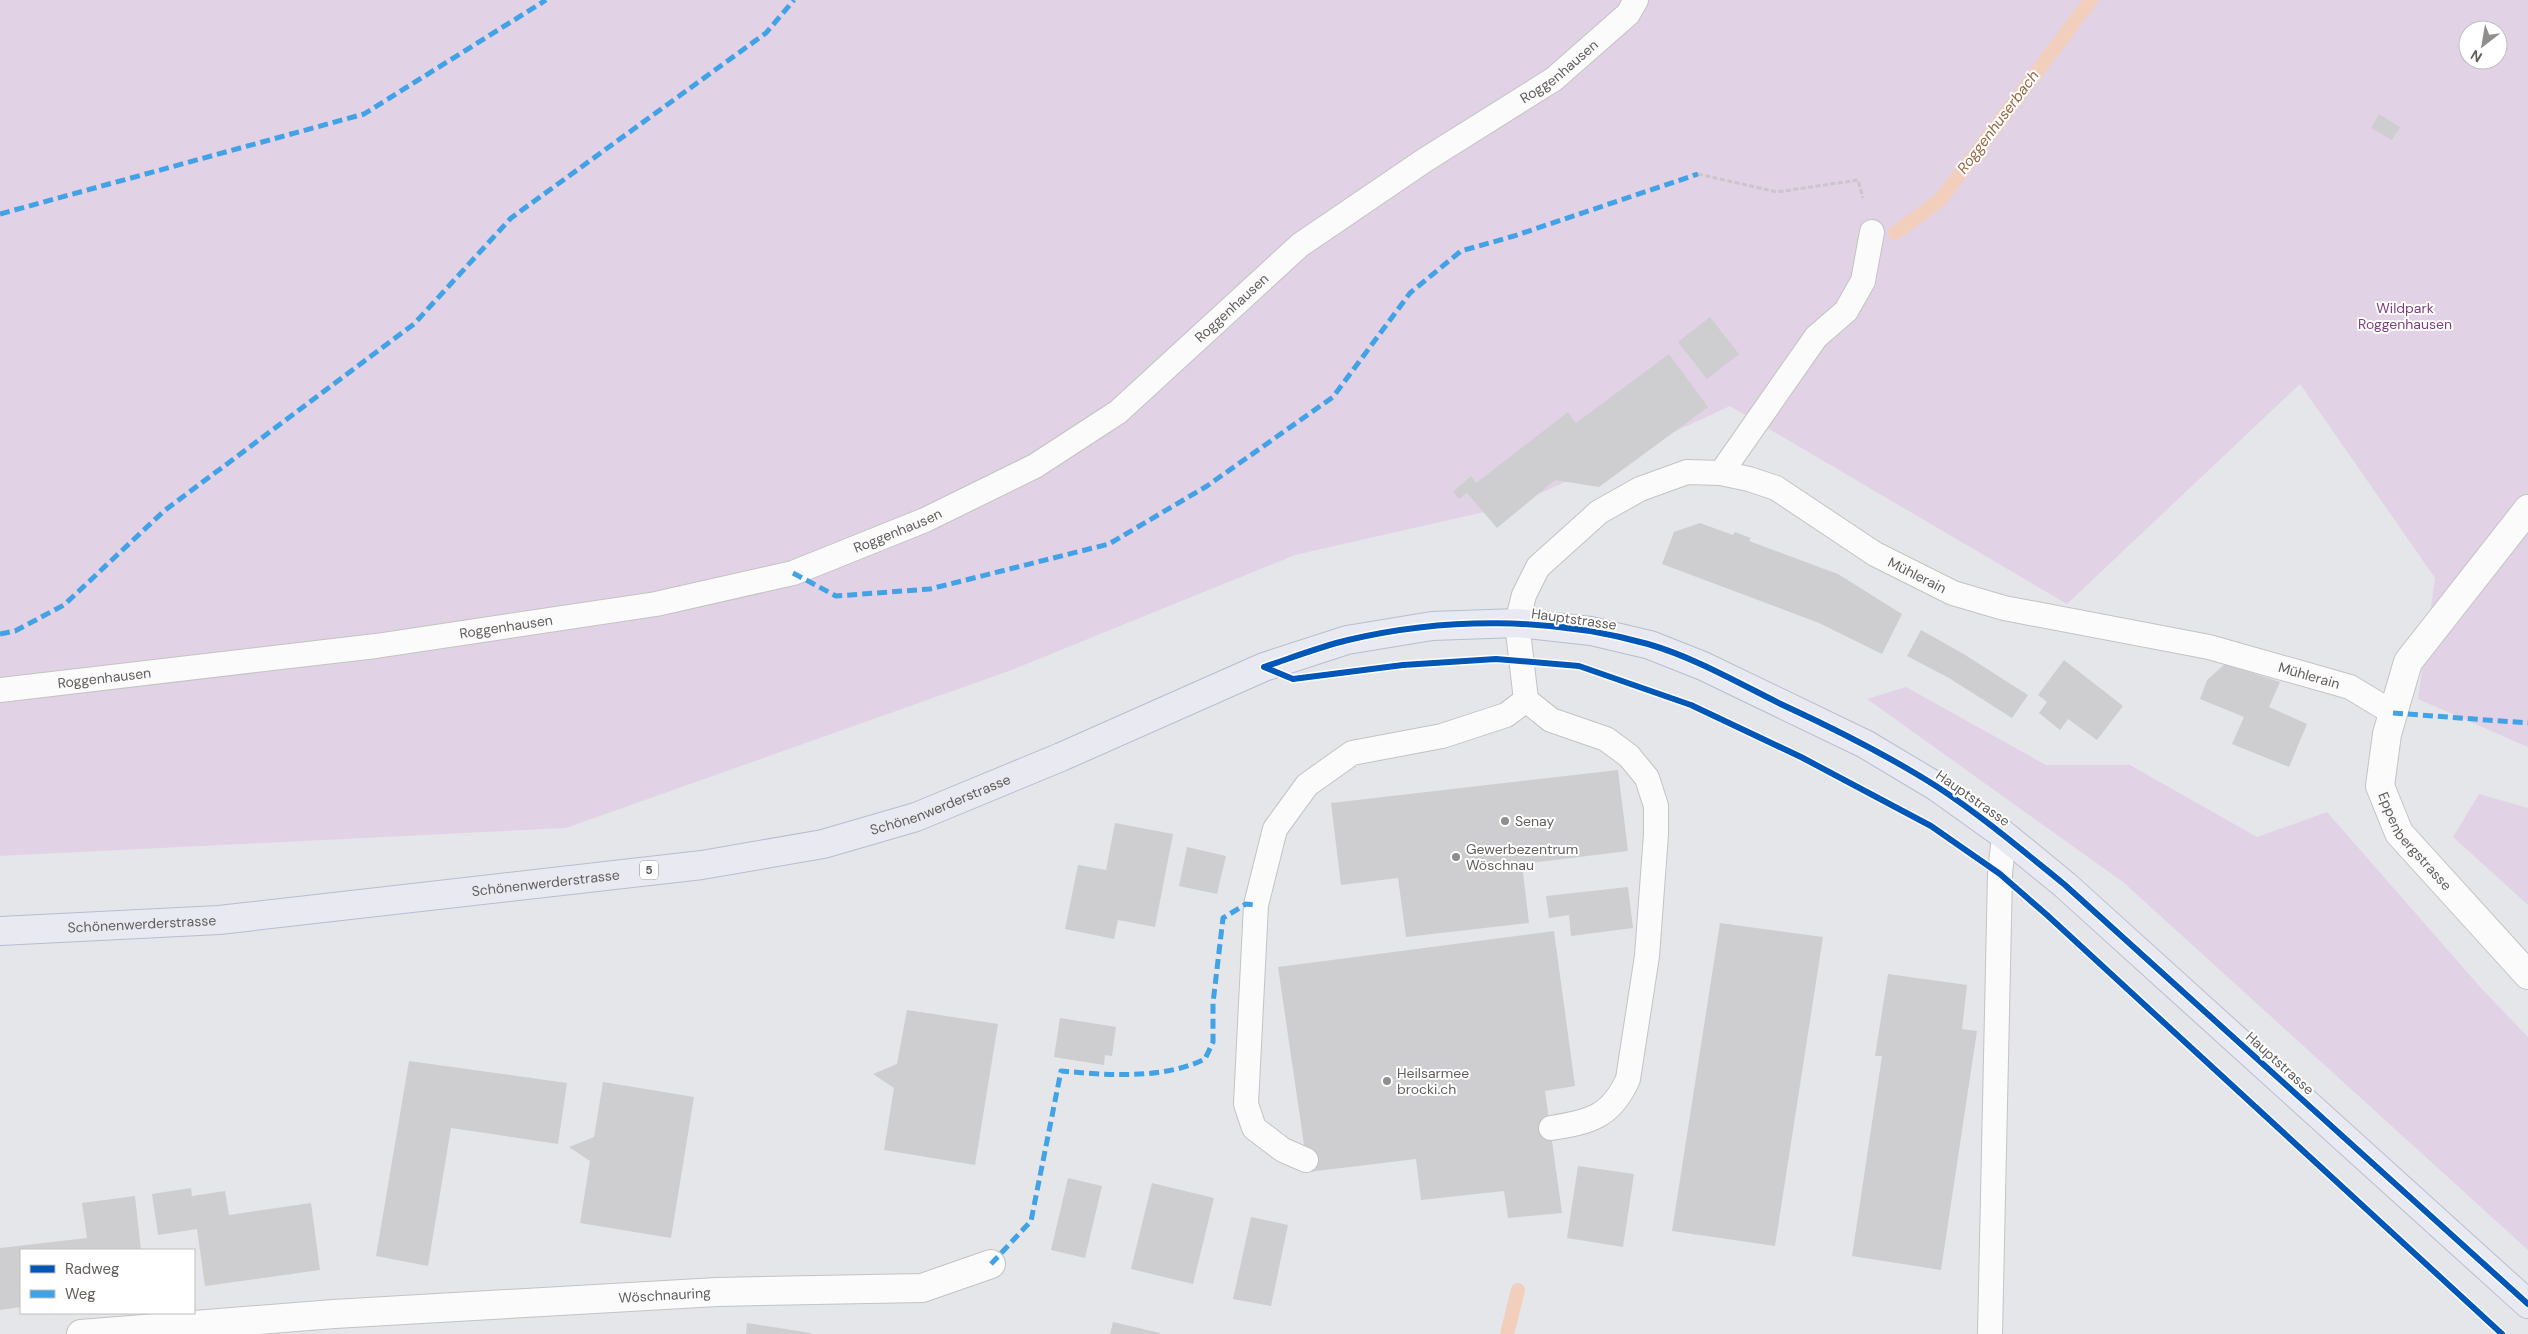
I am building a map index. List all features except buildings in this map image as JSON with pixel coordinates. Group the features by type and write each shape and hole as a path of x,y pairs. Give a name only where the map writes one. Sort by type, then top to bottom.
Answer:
{"main road":[{"name":"Hauptstrasse","path":"1264,667 1347,640 1432,626 1518,623 1592,631 1650,645 1703,666 1866,744 1937,787 2004,835 2065,885 2528,1304"},
{"name":"Schönenwerderstrasse","path":"0,931 219,920 702,865 823,844 916,817 1062,757 1264,667"}],"street":[{"name":"Eppenbergstrasse","path":"2528,509 2408,662 2387,734 2380,786 2399,833 2528,975"},
{"name":"Wöschnauring","path":"80,1334 334,1324 717,1292 922,1288 991,1264"}],"lane":[{"name":"Roggenhausen","path":"0,690 376,646 656,604 793,573 925,520 1035,466 1118,412 1300,245 1425,160 1554,79 1628,14 1636,0"},
{"path":"1721,473 1816,337 1846,311 1863,281 1872,232"},
{"name":"Mühlerain","path":"1526,700 1518,623 1524,595 1538,567 1598,512 1640,490 1687,472 1721,473 1749,479 1776,488 1875,554 1953,593 2004,608 2209,647 2235,654 2350,688 2393,713"},
{"path":"1306,1160 1283,1150 1254,1128 1246,1104 1256,905 1275,829 1307,785 1352,754 1442,736 1506,715 1526,700 1551,720 1606,739 1629,756 1646,778 1656,806 1648,956 1628,1079 1621,1096 1609,1110 1594,1119 1551,1128"},
{"path":"1990,1334 2000,874 2004,835"}],"path":[{"path":"1698,174 1777,192 1858,180 1872,232"}],"green space":[{"name":"Wildpark Roggenhausen","path":"0,0 2528,0 2528,747 2418,699 2435,578 2300,384 2067,604 1730,406 1515,505 1295,555 1009,671 566,828 0,856"},
{"path":"1906,687 2046,765 2130,765 2257,837 2327,812 2481,988 2528,1037 2528,1250 2123,882 1867,699"},
{"path":"2479,794 2528,808 2528,905 2453,837"}],"waterway":[{"name":"Roggenhuserbach","path":"1895,233 1940,200 2091,0"},
{"name":"Roggenhuserbach","path":"1507,1334 1518,1290"}],"marked path":[{"path":"0,214 364,114 546,0"},
{"path":"0,634 15,631 64,605 164,511 414,324 511,218 766,33 794,0"},
{"path":"793,573 836,596 930,589 1109,544 1207,486 1333,397 1410,293 1461,251 1514,236 1698,174"},
{"path":"2393,713 2528,723"},
{"path":"991,1264 1031,1221 1061,1071 1097,1074 1153,1073 1188,1066 1205,1059 1213,1042 1213,1003 1223,918 1246,904 1256,905"}],"cycle path":[{"path":"1264,667 1348,640 1422,627 1498,623 1574,629 1648,644 1683,656 1843,734 1880,753 1953,797 2065,885 2528,1304"},
{"path":"1264,667 1293,679 1403,665 1496,659 1579,666 1691,705 1801,757 1931,826 2000,874 2047,915 2502,1334"}],"place":[{"name":"Senay","path":"1505,821"},
{"name":"Gewerbezentrum Wöschnau","path":"1456,857"},
{"name":"Heilsarmee brocki.ch","path":"1387,1081"}]}
